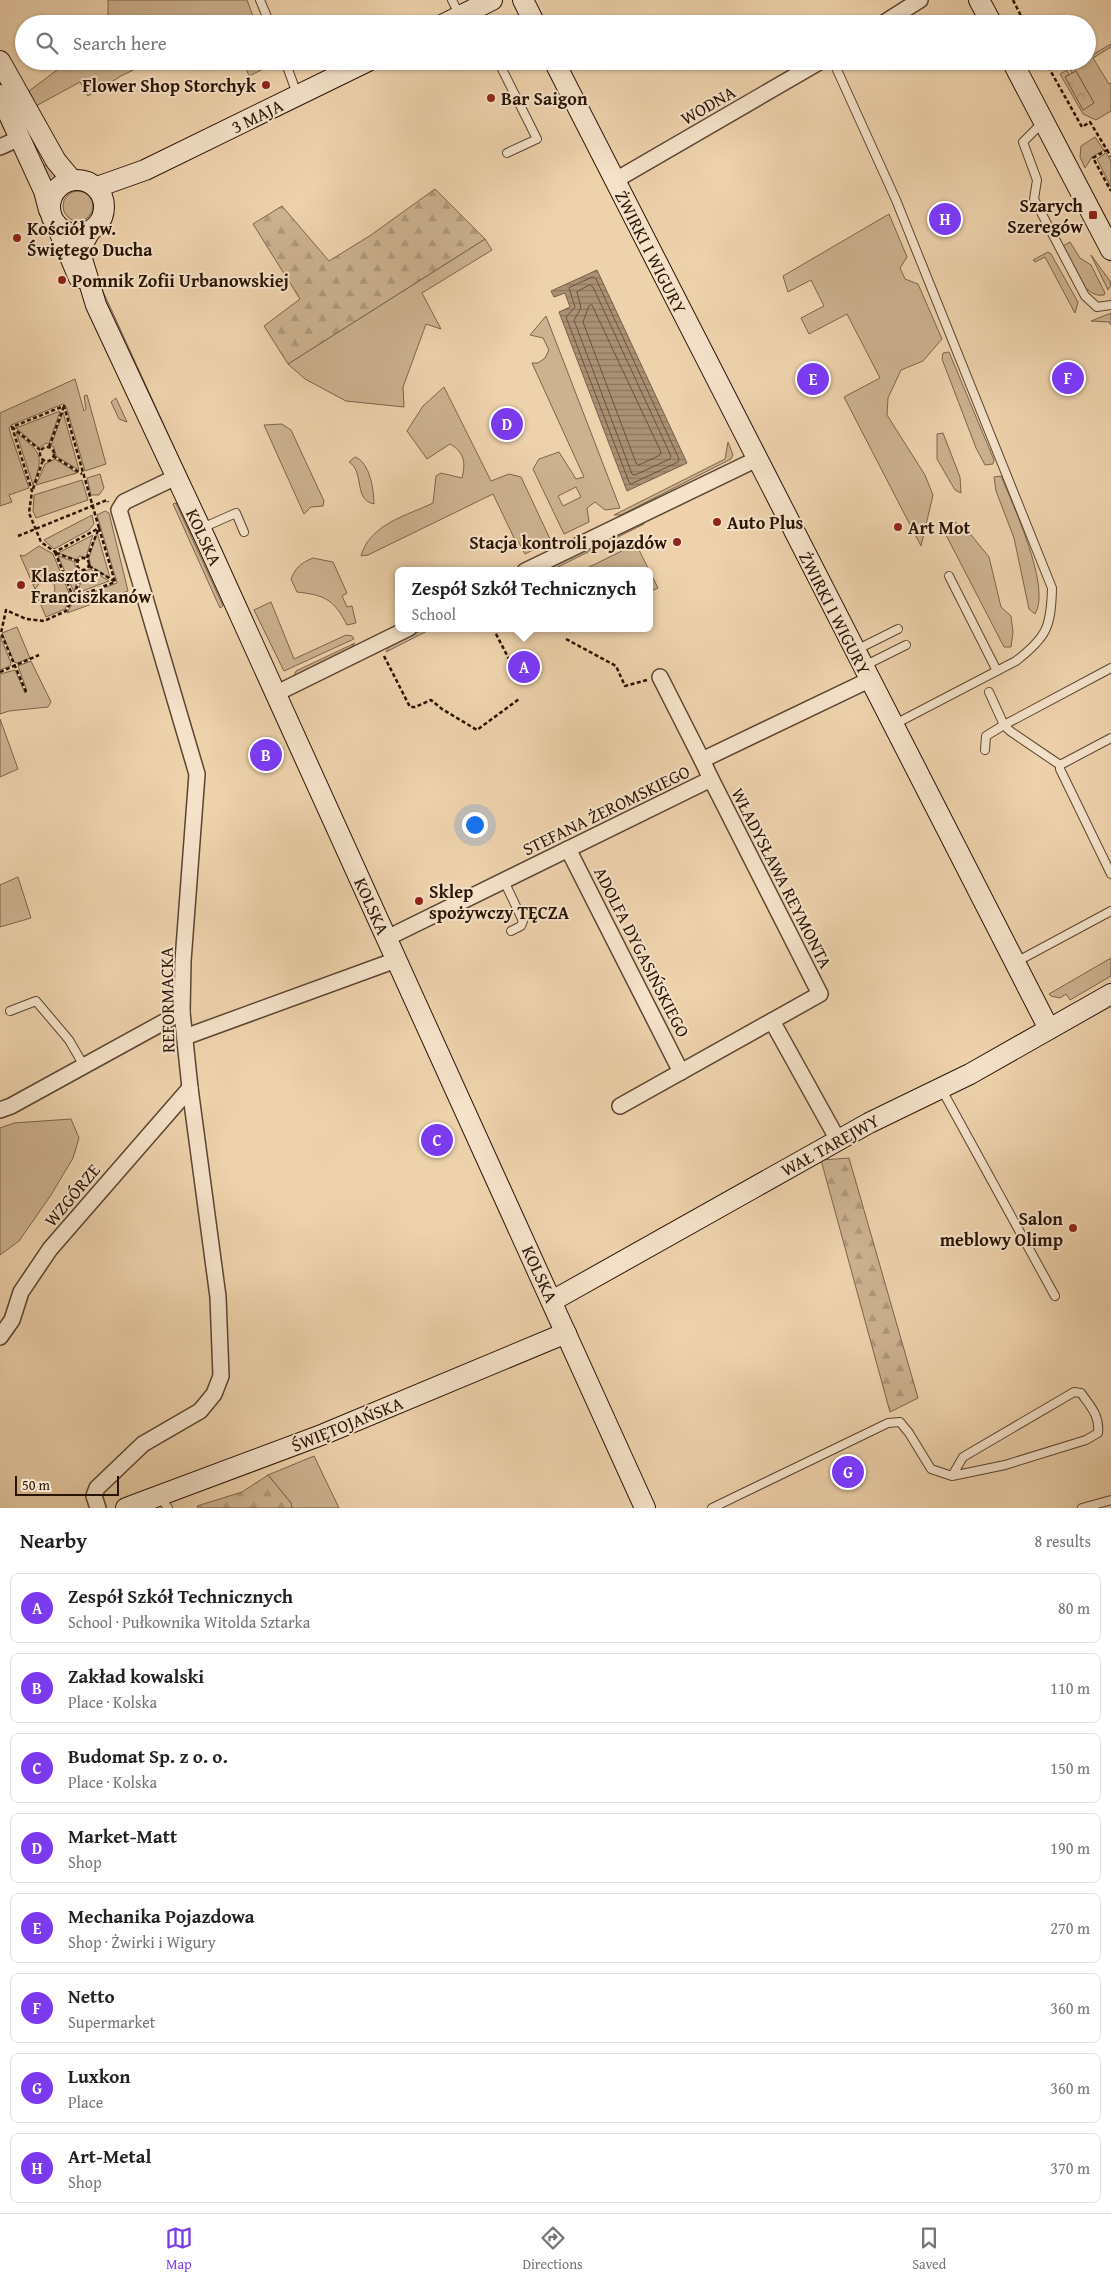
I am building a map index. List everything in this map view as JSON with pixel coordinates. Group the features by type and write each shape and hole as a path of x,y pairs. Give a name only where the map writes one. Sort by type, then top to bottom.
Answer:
{"street":[{"path":"462,15 492,0"},
{"path":"523,0 530,15"},
{"path":"896,15 920,0"},
{"path":"980,0 988,15"},
{"path":"0,61 56,161 72,180"},
{"name":"3 MAJA","path":"97,187 145,170 350,70"},
{"name":"ŻWIRKI I WIGURY","path":"558,70 1049,1029"},
{"name":"WODNA","path":"614,181 805,70"},
{"path":"1017,70 1111,249"},
{"name":"KOLSKA","path":"0,95 44,191 76,273 96,305 200,528 645,1508"},
{"path":"0,147 20,138"},
{"name":"3 MAJA","path":"105,207 145,170"},
{"path":"72,180 85,180 97,187 103,196 105,207 103,217 98,225 90,231 78,234 66,232 53,218 50,205 54,192 64,182 72,180"},
{"name":"KOLSKA","path":"90,231 84,242 82,259 96,305"},
{"path":"533,567 757,459"},
{"name":"REFORMACKA","path":"98,1508 94,1496 97,1488 143,1444 200,1411 214,1394 220,1376 218,1297 190,1088 182,1012 183,961 197,774 119,508 125,501 176,478"},
{"path":"275,694 401,632"},
{"name":"STEFANA ŻEROMSKIEGO","path":"387,938 711,779 702,760 862,666"},
{"path":"660,676 702,760"},
{"name":"WŁADYSŁAWA REYMONTA","path":"711,779 820,994 772,1021"},
{"name":"ADOLFA DYGASIŃSKIEGO","path":"568,849 681,1072"},
{"path":"185,1037 396,960"},
{"name":"WAŁ TAREJWY","path":"552,1301 838,1140 897,1108 970,1074 1111,994"},
{"path":"0,1110 12,1106 182,1012"},
{"path":"620,1106 772,1021 838,1140"},
{"name":"WZGÓRZE","path":"0,1337 12,1320 21,1292 50,1249 190,1088"},
{"name":"ŚWIĘTOJAŃSKA","path":"126,1508 164,1502 566,1333"}],"lane":[{"path":"260,0 266,15"},
{"path":"288,70 298,96"},
{"path":"502,70 537,139 507,153"},
{"path":"836,70 896,200 1052,588 1050,621 1041,640 1016,661 893,725"},
{"path":"1044,122 1023,142 1037,180 1034,199 1060,252 1085,296 1097,307 1111,305"},
{"path":"200,528 236,513 244,532"},
{"path":"949,576 997,671"},
{"path":"862,666 898,629"},
{"path":"862,666 906,645"},
{"path":"985,750 986,736 1111,668"},
{"path":"988,692 1004,725 1060,765"},
{"path":"1060,765 1111,738"},
{"path":"1060,765 1060,770 1111,874"},
{"path":"504,881 523,921 521,926 511,931"},
{"path":"1015,962 1111,911"},
{"path":"10,1011 36,1001 69,1040 84,1066"},
{"path":"941,1088 1055,1296"},
{"path":"712,1508 888,1423 900,1422 909,1433 931,1470 952,1476 1005,1465 1086,1440 1098,1433 1099,1423 1095,1412 1082,1393 1074,1392 963,1457 952,1476"},
{"path":"1082,1508 1111,1500"}],"path":[{"path":"1013,0 1020,15"},
{"path":"1050,70 1082,127 1090,122 1111,157"},
{"path":"1107,150 1094,158 1111,191"},
{"path":"12,427 64,406"},
{"path":"49,447 64,406"},
{"path":"64,406 115,582"},
{"path":"12,427 40,450"},
{"path":"12,427 32,491"},
{"path":"40,450 44,447 49,447"},
{"path":"40,450 39,455 43,460 48,461 53,456 53,450 49,447"},
{"path":"53,456 83,474"},
{"path":"43,460 32,491 29,513 41,542 55,552 78,561"},
{"path":"18,536 90,508"},
{"path":"55,552 98,528"},
{"path":"98,528 87,558 89,566 115,582"},
{"path":"55,552 74,598"},
{"path":"78,561 87,558"},
{"path":"78,561 78,567 83,570"},
{"path":"26,692 1,633 6,610 26,619 44,620 66,611 74,598 83,570 89,566"},
{"path":"74,598 115,582"},
{"path":"496,632 512,665"},
{"path":"566,639 616,666 626,686 642,682"},
{"path":"0,672 39,655"},
{"path":"384,656 410,707 415,707 431,700 442,709 478,730 519,699"}],"green space":[{"path":"108,0 247,0 253,15 108,15"},
{"path":"1111,44 1111,47 1096,56 1096,53"},
{"path":"1096,63 1109,84 1111,83 1111,111 1096,120 1083,114 1060,74 1067,70 1069,74 1065,77 1083,109 1094,103 1076,71 1072,73 1070,70 1096,70"},
{"path":"57,70 133,70 88,96 80,82 36,106 29,91"},
{"path":"247,70 262,70 249,76"},
{"path":"1076,71 1094,103 1083,110 1065,77"},
{"path":"1095,137 1104,150 1092,157 1085,168 1080,157 1081,146"},
{"path":"1106,153 1111,161 1111,187 1097,159"},
{"path":"38,158 45,166 49,164 57,179 48,189"},
{"path":"435,189 485,239 288,364 264,326 300,299 253,224 282,206 329,261 371,235"},
{"path":"78,191 89,195 93,206 89,217 78,221 67,217 63,206 67,195"},
{"path":"889,214 907,257 900,268 905,279 918,284 942,339 923,361 901,370 888,398 887,415 925,475 933,495 921,546 844,397 880,378 847,314 809,334 801,318 824,306 811,280 788,292 783,276"},
{"path":"485,239 492,250 422,293 441,329 426,324 403,387 404,407 346,401 305,379 288,364"},
{"path":"1070,242 1080,258 1091,265 1105,293 1104,295 1096,295 1089,291 1078,278 1063,246"},
{"path":"1048,252 1051,254 1078,302 1075,313 1045,257 1035,262 1033,260"},
{"path":"1091,255 1110,281 1111,285 1108,290"},
{"path":"91,272 96,276 189,480"},
{"path":"1111,313 1111,325 1109,322 1091,321"},
{"path":"546,316 620,508 605,510 595,502 587,508 589,522 564,534 533,469 539,459 559,452 576,479 584,477 532,363 538,363 545,358 549,350 543,338 530,335","holes":["576,487 581,497 563,506 558,496"]},
{"path":"949,352 994,460 993,464 985,465 976,448 942,359 943,353"},
{"path":"75,379 84,411 86,409 84,396 87,395 106,464 85,471 66,406 63,404 11,425 9,429 29,488 9,495 12,502 0,506 0,413"},
{"path":"444,387 491,481 509,474 521,477 551,541 525,554 518,541 516,542 493,494 368,555 361,556 372,536 390,522 433,503 436,476 441,473 462,478 464,462 461,454 455,447 450,444 427,459 407,431 423,406"},
{"path":"116,398 127,422 119,419 111,402"},
{"path":"60,411 49,444 46,443 39,448 16,428"},
{"path":"63,412 79,470 56,456 54,447 51,446"},
{"path":"282,424 291,430 324,501 323,506 311,507 304,514 264,425"},
{"path":"16,432 38,454 39,466 33,485"},
{"path":"943,433 960,477 961,493 955,490 937,459 937,434"},
{"path":"728,442 733,455 731,459 621,515 614,515 725,459"},
{"path":"355,457 360,460 368,471 374,504 363,497 357,472 349,462"},
{"path":"55,459 77,473 36,485 45,464"},
{"path":"100,474 104,488 99,495 91,495 87,478"},
{"path":"1001,476 1035,566 1039,602 1035,614 1029,609 1014,538 996,491 994,477"},
{"path":"82,480 88,500 36,518 33,511 34,495"},
{"path":"176,503 223,606 220,608 173,504"},
{"path":"105,511 109,513 128,591 67,613 75,599 117,583 97,515"},
{"path":"92,515 94,524 89,530 54,549 44,540"},
{"path":"952,520 967,530 989,557 1001,607 1011,616 1013,632 1011,647 1004,647 946,535"},
{"path":"643,521 644,524 558,567 551,567"},
{"path":"97,532 110,578 91,567 89,558"},
{"path":"93,535 86,557 79,556 77,560 58,553"},
{"path":"636,544 648,567 589,567"},
{"path":"39,546 53,554 71,598 65,609 46,617 37,596 45,598 53,595 55,589 53,583 49,580 42,580 35,589 20,555 24,556"},
{"path":"58,556 75,562 75,566 80,571 74,592"},
{"path":"313,558 333,562 347,593 342,596 347,607 352,606 356,623 347,625 338,609 327,600 297,592 291,579 299,566"},
{"path":"90,569 109,581 77,593 85,571"},
{"path":"653,578 658,588 653,590"},
{"path":"271,602 294,659 346,635 352,636 354,639 284,671 254,610"},
{"path":"17,627 30,658 17,663 14,662 2,633"},
{"path":"418,632 425,632 386,652 389,647"},
{"path":"0,636 11,663 10,666 0,670"},
{"path":"355,643 349,649 294,676 296,671"},
{"path":"31,661 51,702 48,707 9,711 0,714 0,674 15,670 25,693 27,691 18,666"},
{"path":"0,719 18,769 0,777"},
{"path":"18,877 31,918 0,927 0,885"},
{"path":"1111,958 1111,976 1070,1000 1066,994 1060,998 1049,994"},
{"path":"71,1119 79,1138 73,1158 51,1195 19,1241 0,1255 0,1128 14,1123"},
{"path":"849,1158 918,1398 890,1412 821,1160"},
{"path":"314,1456 339,1508 292,1508 291,1503 268,1475"},
{"path":"268,1475 291,1503 292,1508 198,1508 197,1506 242,1492"}],"water":[{"path":"597,270 687,463 627,491 559,312 570,307 565,293 554,297 551,291"}],"place":[{"name":"Flower Shop Storchyk","path":"266,85"},
{"name":"Bar Saigon","path":"491,98"},
{"name":"Szarych Szeregów","path":"1093,215"},
{"name":"Art-Metal","path":"945,219"},
{"name":"Kościół pw. Świętego Ducha","path":"17,238"},
{"name":"Pomnik Zofii Urbanowskiej","path":"62,280"},
{"name":"Netto","path":"1068,378"},
{"name":"Mechanika Pojazdowa","path":"813,379"},
{"name":"Market-Matt","path":"507,424"},
{"name":"Auto Plus","path":"717,522"},
{"name":"Art Mot","path":"898,527"},
{"name":"Stacja kontroli pojazdów","path":"677,542"},
{"name":"Klasztor Franciszkanów","path":"21,585"},
{"name":"Zespół Szkół Technicznych","path":"524,667"},
{"name":"Zakład kowalski","path":"266,755"},
{"name":"Sklep spożywczy TĘCZA","path":"419,901"},
{"name":"Budomat Sp. z o. o.","path":"437,1140"},
{"name":"Salon meblowy Olimp","path":"1073,1228"},
{"name":"Luxkon","path":"848,1472"}]}
